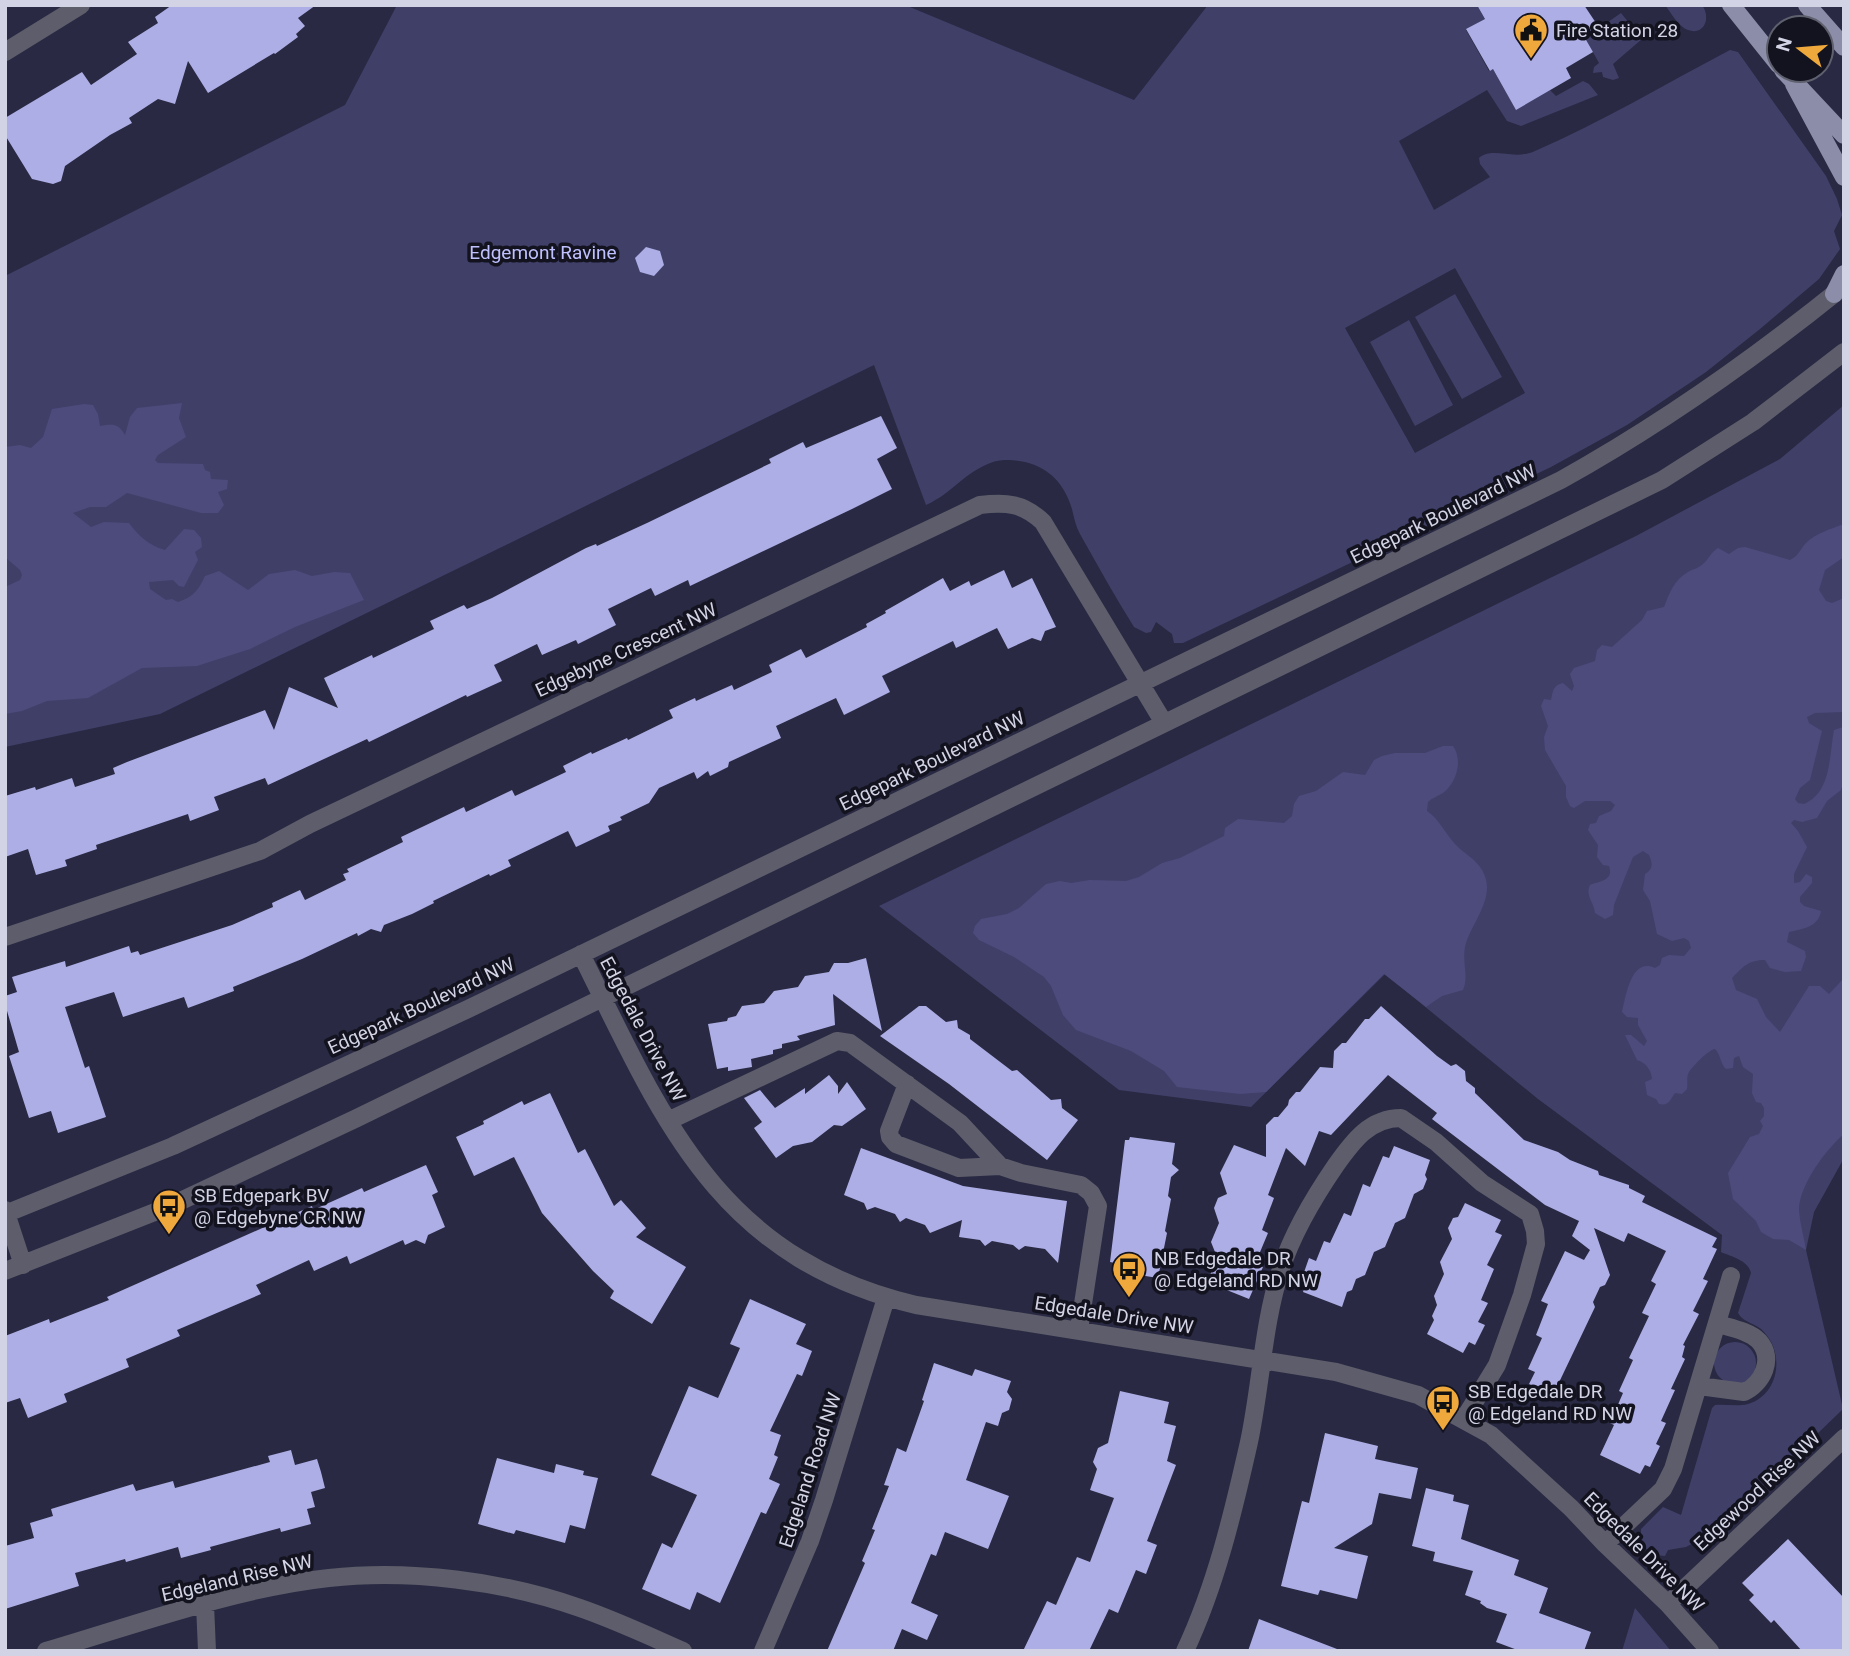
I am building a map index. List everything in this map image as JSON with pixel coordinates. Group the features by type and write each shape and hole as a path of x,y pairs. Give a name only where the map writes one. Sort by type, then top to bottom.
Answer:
{"main road":[{"path":"1731,5 1765,48"},
{"path":"1807,5 1844,47"},
{"path":"1792,84 1844,177"},
{"path":"1795,84 1844,135"},
{"path":"1839,290 1844,274"}],"street":[{"path":"5,52 81,5"},
{"name":"Edgepark Boulevard NW","path":"6,1212 173,1146 581,954 1561,480 1620,447 1714,386 1839,290"},
{"path":"5,1271 170,1206 356,1118 1661,480 1753,422 1844,352"},
{"name":"Edgebyne Crescent NW","path":"5,937 260,851 310,824 980,505 1009,503 1033,512 1043,522 1164,723"},
{"name":"Edgedale Drive NW","path":"581,954 668,1121 693,1161 733,1209 757,1230 813,1268 851,1286 916,1306 1336,1372 1418,1395 1491,1435 1571,1508 1605,1545 1668,1604 1710,1651"},
{"path":"668,1121 841,1040 850,1043 960,1123 1000,1166"},
{"path":"907,1084 889,1131 896,1144 960,1168 1000,1166 1081,1185 1095,1199 1098,1206 1079,1330"},
{"path":"1185,1651 1209,1590 1227,1531 1250,1439 1261,1361 1281,1269 1306,1212 1356,1137 1384,1119 1401,1118 1436,1142 1482,1182 1531,1214 1534,1222 1536,1244 1522,1295 1497,1365 1464,1419"},
{"path":"6,1212 23,1265"},
{"path":"1605,1545 1663,1489 1673,1468 1731,1276"},
{"name":"Edgeland Road NW","path":"763,1651 810,1541 886,1298"},
{"path":"1699,1386 1744,1392 1757,1384 1765,1367 1763,1347 1756,1339 1718,1324"},
{"name":"Edgewood Rise NW","path":"1668,1604 1844,1438"},
{"name":"Edgeland Rise NW","path":"46,1651 205,1604 282,1586 330,1578 424,1576 532,1594 591,1612 683,1651"},
{"path":"205,1604 207,1651"}],"green space":[{"name":"Edgemont Ravine","path":"397,5 905,5 1134,100 1208,5 1477,5 1485,19 1466,30 1489,71 1493,69 1516,109 1550,90 1556,96 1583,81 1598,95 1521,126 1507,121 1487,90 1399,141 1434,210 1490,177 1480,164 1479,158 1491,153 1519,155 1535,151 1730,50 1738,52 1826,176 1842,215 1834,231 1840,249 1819,279 1760,329 1706,372 1627,425 1551,467 1183,643 1174,643 1172,634 1156,622 1151,632 1146,633 1134,627 1079,531 1061,485 1042,468 1018,461 993,462 974,471 944,495 926,505 874,365 160,714 5,747 5,276 345,105","holes":["1455,268 1525,393 1415,453 1345,328"]},
{"path":"1665,5 1702,5 1706,15 1705,24 1699,30 1688,30 1675,19"},
{"path":"1621,13 1642,39 1613,64 1619,78 1613,80 1603,77 1602,72 1593,73 1594,67 1599,63 1585,38"},
{"path":"1455,294 1502,377 1462,399 1415,317"},
{"path":"1409,320 1453,405 1415,426 1370,342"},
{"path":"1844,405 1844,1158 1814,1212 1806,1250 1843,1409 1701,1546 1697,1541 1686,1547 1668,1550 1665,1556 1655,1555 1641,1545 1641,1529 1663,1507 1681,1515 1712,1408 1715,1405 1744,1405 1758,1399 1767,1392 1776,1373 1775,1351 1771,1341 1761,1329 1738,1313 1751,1273 1747,1265 1721,1252 1722,1235 1538,1099 1385,974 1251,1107 1119,1090 879,906 1636,536 1780,459"},
{"path":"1735,1342 1750,1348 1756,1363 1750,1378 1735,1384 1720,1378 1714,1363 1720,1348"},
{"path":"1635,1608 1671,1651 1622,1651"}],"shaded area":[{"path":"182,403 179,418 186,437 158,455 155,460 158,463 203,464 205,470 210,472 211,479 228,480 227,489 218,492 224,505 218,513 201,513 127,493 106,507 90,507 73,513 91,527 104,522 129,523 144,540 165,550 184,529 194,530 201,538 202,547 195,552 198,560 184,587 173,580 149,582 150,589 166,600 178,602 188,598 197,590 205,576 219,571 248,590 269,574 295,570 312,576 334,572 350,573 364,600 295,627 250,649 197,666 142,668 88,698 47,701 22,711 5,714 5,587 20,580 22,575 5,557 5,447 20,445 31,448 43,437 52,409 93,405 100,426 115,425 125,435 130,417 137,408"},
{"path":"1844,524 1844,557 1825,570 1819,590 1826,601 1832,603 1844,598 1844,712 1815,713 1807,717 1809,723 1822,731 1810,780 1800,788 1795,799 1804,804 1820,791 1828,772 1834,730 1843,727 1843,783 1841,790 1827,801 1817,818 1802,822 1794,820 1791,823 1807,847 1794,874 1794,883 1800,882 1806,874 1812,877 1812,883 1800,897 1800,902 1804,906 1821,911 1820,916 1813,924 1789,932 1787,942 1805,951 1806,957 1801,971 1785,972 1770,968 1765,960 1759,960 1746,965 1732,978 1736,990 1757,999 1766,1017 1780,1032 1809,986 1820,986 1829,994 1844,978 1844,1134 1829,1149 1803,1191 1799,1211 1806,1250 1789,1240 1773,1239 1761,1232 1756,1221 1733,1199 1728,1173 1750,1137 1759,1134 1763,1126 1760,1121 1764,1116 1764,1108 1761,1103 1756,1102 1752,1093 1753,1074 1743,1067 1739,1056 1734,1058 1733,1068 1726,1069 1717,1051 1712,1050 1689,1072 1687,1089 1682,1094 1675,1093 1665,1104 1659,1104 1656,1099 1647,1095 1645,1082 1652,1079 1650,1072 1637,1060 1625,1035 1631,1035 1644,1046 1647,1041 1638,1025 1638,1018 1627,1017 1622,1012 1628,988 1640,968 1655,968 1660,965 1662,958 1669,955 1684,956 1691,948 1689,941 1684,938 1672,941 1657,934 1650,901 1643,890 1645,874 1652,864 1649,855 1643,851 1633,857 1614,905 1613,915 1605,919 1595,913 1589,896 1590,885 1608,878 1610,871 1609,866 1603,865 1597,857 1598,845 1588,830 1590,824 1596,823 1599,816 1611,811 1615,805 1610,801 1585,801 1574,808 1570,806 1566,797 1566,786 1545,750 1544,737 1548,726 1541,706 1544,699 1551,700 1557,685 1563,683 1572,691 1574,686 1570,674 1574,668 1595,661 1597,650 1602,645 1612,647 1642,620 1647,611 1664,607 1679,579 1705,562 1718,548 1729,554 1745,547 1790,560 1814,537"},
{"path":"1443,746 1453,746 1458,758 1457,771 1448,788 1428,802 1427,811 1455,844 1479,866 1486,880 1487,890 1482,909 1465,947 1463,990 1442,996 1426,1007 1384,974 1266,1092 1240,1094 1177,1087 1164,1071 1131,1051 1076,1030 1063,1015 1051,986 1044,977 1014,957 979,940 973,933 981,919 1007,914 1019,908 1046,884 1060,881 1126,881 1139,877 1162,863 1180,858 1224,836 1225,828 1238,819 1284,823 1292,816 1299,796 1316,791 1343,772 1365,775 1374,760 1382,756 1425,753"}],"building":[{"path":"172,5 316,5 298,18 305,26 296,34 298,37 275,54 208,93 188,61 175,104 158,99 129,118 132,123 65,166 61,181 53,184 32,179 5,135 5,118 82,72 91,85 137,54 128,42 158,23 155,17"},
{"name":"Fire Station 28","path":"1477,5 1584,5 1600,29 1585,38 1593,52 1566,68 1571,78 1516,110 1466,29 1485,19"},
{"path":"646,247 660,251 664,265 654,276 640,272 635,258"},
{"path":"881,416 897,448 877,459 892,489 690,586 688,580 655,596 651,588 608,609 616,625 578,644 576,640 542,655 537,644 494,665 502,681 268,785 265,778 214,797 219,810 190,821 188,814 96,845 97,849 65,860 67,866 36,875 28,849 5,857 5,796 35,787 36,790 72,778 75,787 115,774 113,768 127,762 265,710 274,730 289,687 338,708 324,678 434,629 430,621 464,605 467,609 492,598 586,548 596,544 597,546 771,463 769,459 803,442 806,448"},
{"path":"1004,570 1012,588 1032,578 1056,627 1045,631 1041,641 1032,638 1008,649 997,628 956,648 953,641 882,676 890,692 844,715 836,698 776,726 781,738 729,762 728,767 710,776 708,771 697,779 694,772 659,788 649,803 608,826 610,831 576,847 568,831 508,860 511,866 384,925 381,932 371,929 358,936 357,933 233,987 234,991 188,1008 184,997 123,1017 114,992 65,1007 85,1068 89,1066 106,1117 58,1133 51,1111 29,1118 9,1056 19,1052 5,1004 5,996 17,992 12,977 65,961 66,967 129,946 131,953 138,951 140,955 232,925 273,907 272,903 300,890 305,900 346,880 343,874 349,872 347,869 403,842 401,837 464,807 466,812 512,790 515,796 566,772 563,766 591,752 592,754 627,738 628,740 673,718 669,710 732,685 734,690 772,672 769,665 801,649 806,658 867,627 866,624 886,613 885,611 943,578 950,591 969,581 971,586"},
{"path":"866,958 882,1031 833,994 835,1025 797,1036 800,1040 782,1044 782,1048 773,1050 773,1054 751,1059 752,1067 728,1071 728,1067 717,1069 708,1024 727,1021 728,1018 736,1016 742,1006 764,1003 774,991 798,987 805,976 829,972 834,963 848,963"},
{"path":"919,1006 926,1006 946,1022 957,1020 958,1028 1012,1071 1017,1070 1051,1100 1061,1099 1062,1108 1078,1120 1047,1160 949,1084 880,1036"},
{"path":"1381,1006 1437,1056 1451,1066 1456,1064 1465,1071 1466,1081 1475,1088 1475,1093 1524,1140 1558,1152 1598,1171 1599,1175 1629,1185 1629,1188 1645,1196 1642,1202 1717,1238 1712,1247 1717,1249 1703,1279 1708,1281 1693,1311 1699,1314 1683,1345 1682,1357 1685,1359 1671,1389 1675,1390 1661,1421 1666,1423 1656,1444 1660,1446 1650,1467 1645,1465 1640,1474 1600,1455 1614,1425 1610,1423 1623,1393 1619,1391 1633,1360 1629,1358 1649,1316 1642,1313 1656,1284 1651,1281 1666,1251 1628,1233 1624,1242 1594,1228 1610,1275 1605,1285 1600,1287 1593,1302 1595,1307 1553,1395 1529,1384 1535,1372 1528,1369 1542,1338 1536,1335 1548,1304 1541,1301 1565,1251 1584,1260 1590,1250 1572,1236 1579,1221 1545,1205 1432,1119 1437,1113 1388,1075 1331,1135 1319,1131 1305,1166 1286,1148 1268,1195 1274,1198 1262,1230 1268,1233 1255,1264 1263,1267 1249,1299 1207,1282 1214,1266 1211,1262 1215,1252 1211,1242 1219,1223 1214,1208 1218,1198 1227,1194 1220,1173 1234,1145 1266,1157 1266,1125 1274,1117 1278,1117 1289,1100 1296,1092 1300,1092 1320,1067 1333,1068 1334,1051 1342,1043 1346,1043 1365,1019 1369,1019"},
{"path":"829,1075 838,1086 838,1094 847,1082 866,1109 842,1126 834,1125 812,1142 793,1146 776,1158 754,1128 762,1122 744,1098 760,1090 775,1108 805,1088 805,1094"},
{"path":"550,1093 578,1153 585,1149 614,1206 621,1200 646,1228 636,1237 686,1267 652,1324 610,1298 614,1291 542,1213 514,1157 474,1176 456,1137 522,1101 524,1105"},
{"path":"1130,1137 1175,1143 1172,1164 1179,1170 1171,1177 1168,1196 1171,1199 1165,1231 1167,1233 1158,1278 1114,1271 1115,1263 1110,1262 1125,1140"},
{"path":"1394,1146 1430,1160 1423,1189 1414,1194 1405,1218 1395,1223 1385,1247 1374,1252 1365,1275 1356,1279 1352,1290 1347,1292 1342,1307 1303,1292 1307,1280 1302,1278 1309,1258 1316,1261 1324,1241 1330,1243 1344,1213 1351,1216 1363,1184 1370,1187 1383,1156 1389,1158"},
{"path":"861,1148 963,1186 1067,1201 1058,1263 1045,1249 1025,1246 1019,1250 1013,1245 992,1241 985,1246 980,1240 959,1237 962,1220 930,1233 925,1225 906,1218 900,1222 895,1214 875,1207 867,1210 864,1203 844,1195"},
{"path":"426,1165 438,1192 432,1195 445,1227 428,1235 425,1244 416,1240 405,1245 403,1240 350,1264 347,1256 314,1271 309,1260 256,1285 261,1294 177,1330 180,1336 126,1359 129,1367 64,1394 67,1402 28,1418 20,1398 5,1403 5,1336 49,1319 50,1323 109,1300 107,1297 312,1206 313,1210 362,1188 364,1192"},
{"path":"1465,1203 1501,1220 1495,1232 1502,1235 1487,1265 1494,1269 1481,1300 1488,1303 1478,1322 1485,1325 1475,1345 1469,1342 1463,1353 1427,1334 1437,1305 1434,1296 1444,1274 1440,1262 1452,1239 1448,1228"},
{"path":"750,1299 806,1324 796,1344 812,1351 802,1376 797,1374 770,1431 781,1435 774,1455 778,1457 769,1479 780,1484 766,1514 761,1512 720,1603 697,1592 690,1610 642,1589 662,1543 672,1548 697,1495 651,1475 689,1386 718,1398 740,1348 730,1344"},
{"path":"934,1363 972,1376 975,1369 1011,1381 1007,1392 1012,1399 1009,1410 1002,1413 998,1426 986,1422 966,1480 1009,1496 988,1549 945,1532 936,1556 931,1554 911,1603 938,1615 927,1640 902,1629 893,1651 827,1651 865,1563 862,1561 889,1486 884,1485 897,1448 906,1452"},
{"path":"1120,1391 1169,1402 1164,1423 1176,1426 1167,1461 1176,1465 1147,1541 1157,1545 1146,1574 1136,1570 1118,1613 1109,1609 1089,1651 1023,1651 1047,1601 1056,1605 1077,1557 1090,1562 1114,1498 1090,1490 1097,1469 1093,1462 1098,1448 1108,1443"},
{"path":"1325,1433 1378,1446 1375,1459 1418,1468 1411,1499 1379,1493 1372,1524 1334,1548 1368,1556 1357,1599 1320,1590 1318,1595 1281,1586 1302,1501 1309,1503"},
{"path":"291,1450 295,1465 317,1459 321,1472 325,1488 311,1492 315,1507 307,1509 311,1524 281,1532 280,1528 210,1547 211,1550 181,1558 178,1547 126,1562 125,1559 75,1573 79,1586 5,1609 5,1546 34,1538 30,1523 53,1516 51,1509 133,1484 136,1491 173,1481 175,1488 270,1462 268,1456"},
{"path":"497,1458 554,1473 556,1464 584,1471 583,1475 598,1478 585,1529 570,1525 565,1543 516,1530 514,1534 478,1524"},
{"path":"1426,1488 1454,1495 1453,1501 1469,1505 1461,1539 1519,1560 1514,1575 1548,1588 1539,1613 1591,1632 1584,1651 1520,1651 1496,1642 1507,1614 1487,1608 1481,1601 1465,1595 1473,1571 1433,1561 1435,1552 1412,1546"},
{"path":"1788,1539 1844,1598 1844,1651 1802,1651 1774,1620 1771,1623 1749,1600 1754,1595 1742,1583"},
{"path":"1259,1619 1337,1649 1337,1651 1248,1651"}],"place":[{"name":"Fire Station 28","path":"1531,60"},
{"name":"SB Edgepark BV @ Edgebyne CR NW","path":"169,1236"},
{"name":"NB Edgedale DR @ Edgeland RD NW","path":"1129,1299"},
{"name":"SB Edgedale DR @ Edgeland RD NW","path":"1443,1432"}]}
